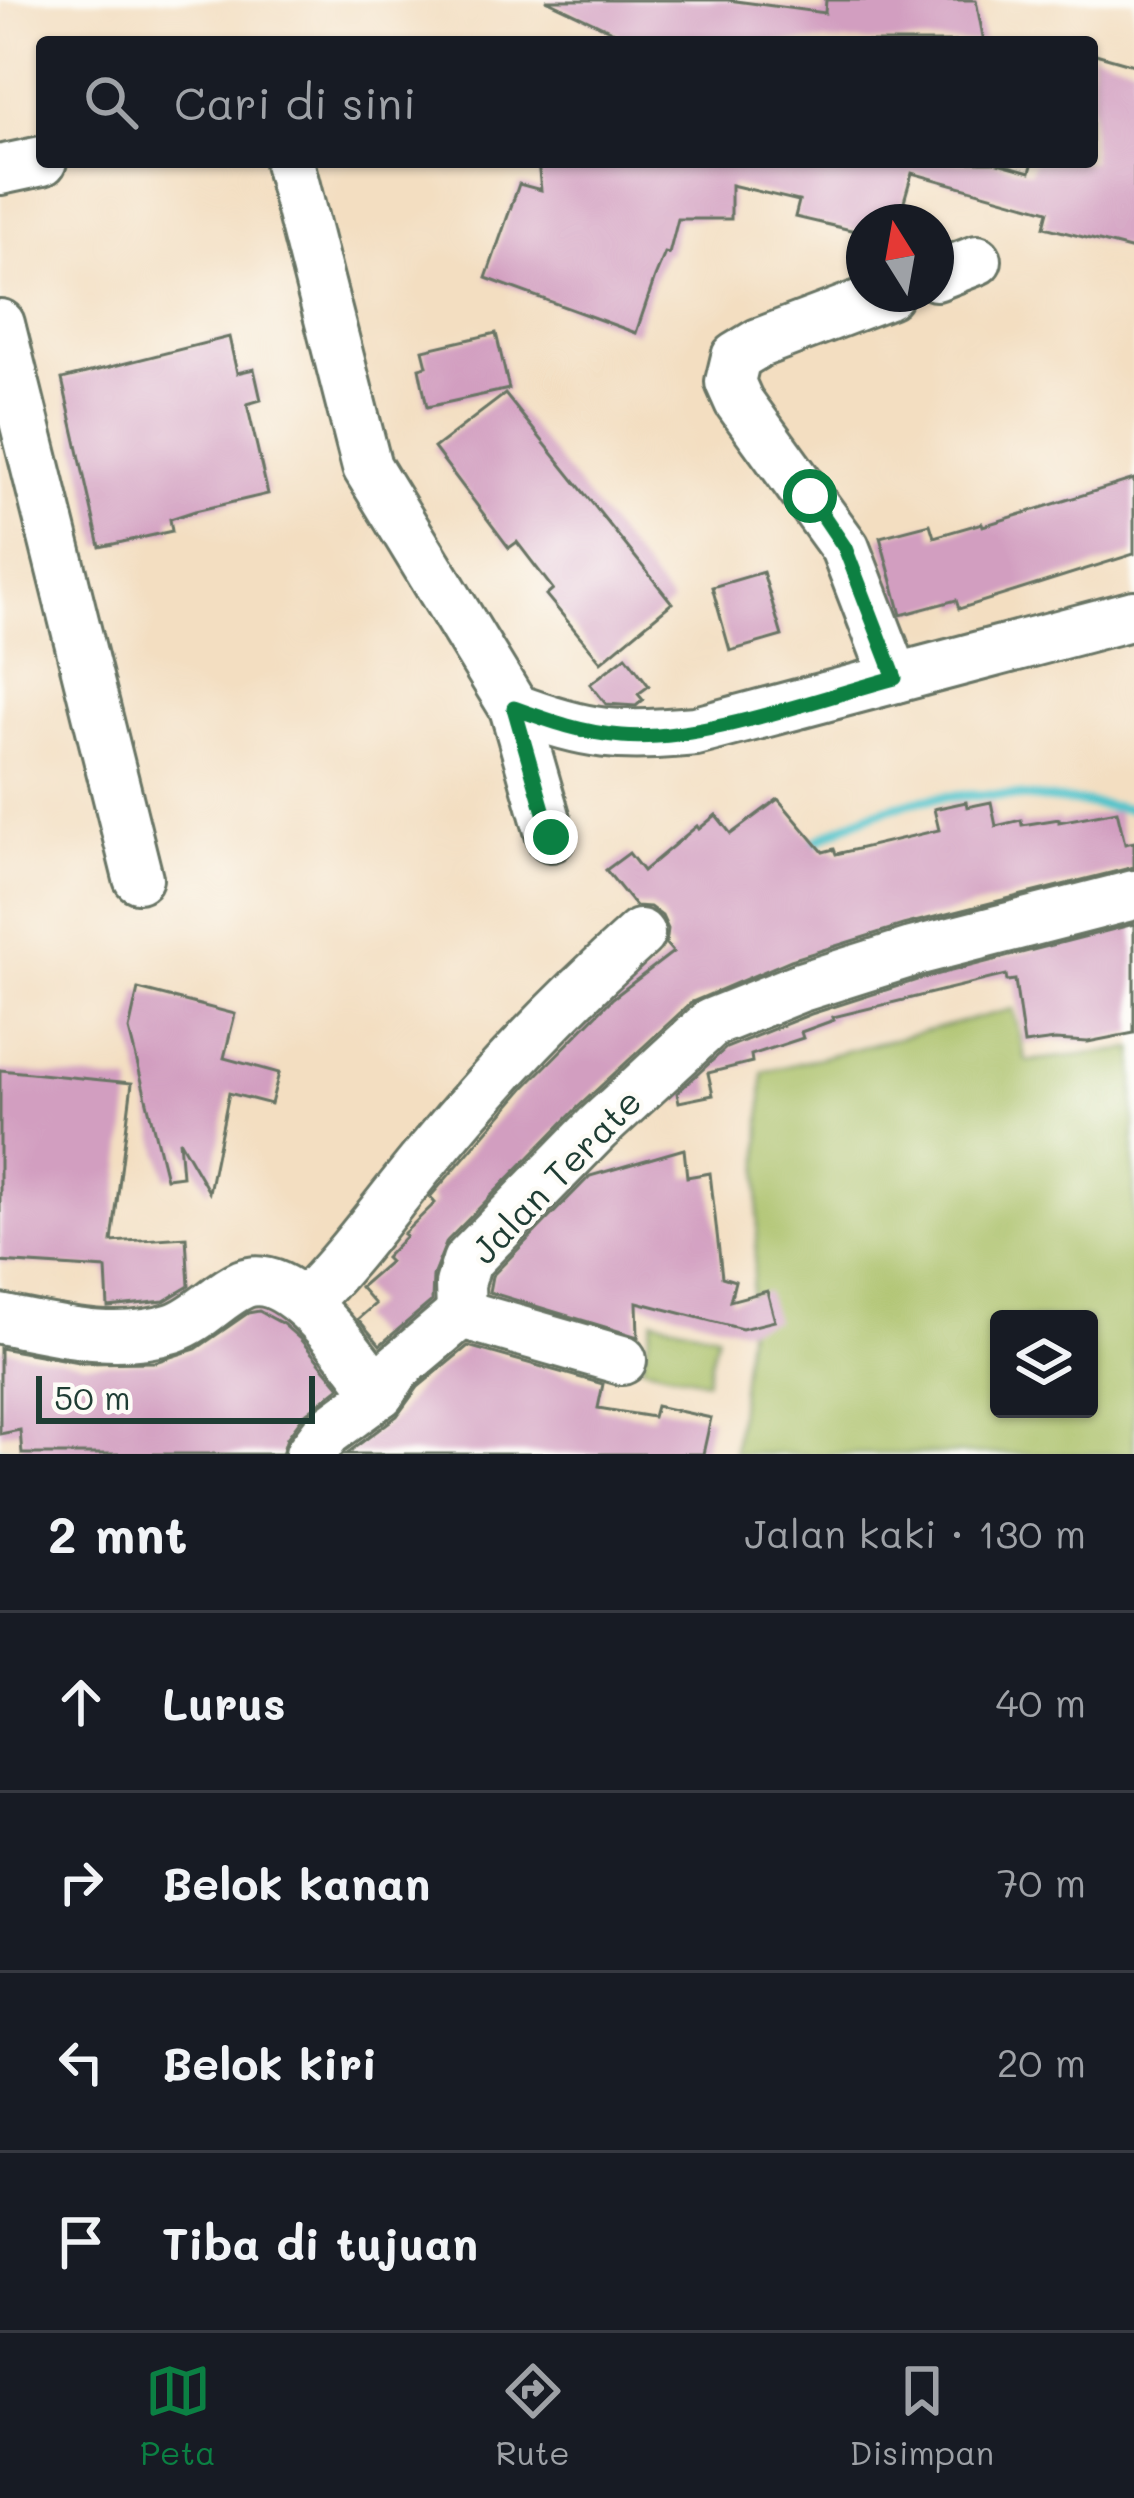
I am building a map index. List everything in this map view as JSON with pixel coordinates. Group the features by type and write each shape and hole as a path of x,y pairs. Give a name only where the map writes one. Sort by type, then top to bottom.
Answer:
{"street":[{"path":"0,170 36,162"},
{"path":"291,168 367,467 514,708 551,837"},
{"path":"846,310 759,343 736,357 730,382 845,548 895,678"},
{"path":"0,324 138,878"},
{"path":"514,708 569,729 626,737 696,731 1134,615"},
{"name":"Jalan Terate","path":"310,1454 327,1432 380,1393 397,1368 461,1314 460,1284 467,1261 598,1128 711,1023 802,987 913,952 1134,895"},
{"path":"319,1319 340,1267 428,1154 555,1011 640,934"},
{"path":"0,1319 83,1335 150,1333 175,1327 241,1285 261,1281 319,1319 380,1393"},
{"path":"461,1314 622,1360"}],"green space":[{"path":"1013,1009 1026,1061 1134,1049 1134,1454 734,1454 757,1239 763,1072"},
{"path":"653,1319 717,1334 706,1381 642,1366"}],"building":[{"path":"546,0 728,0 825,13 826,0 976,0 983,36 620,36"},
{"path":"1098,55 1134,65 1134,250 1044,227 1048,211 912,173 903,204 846,204 846,229 795,217 799,201 731,185 731,219 678,219 669,254 665,253 636,333 486,278 519,184 541,190 539,168 1016,168 1030,172 1031,168 1098,168"},
{"path":"496,333 509,389 427,407 419,368 427,366 423,350"},
{"path":"229,337 237,373 254,369 261,400 247,404 268,494 170,519 172,531 100,547 62,379"},
{"path":"505,394 672,603 601,662 546,595 553,589 517,542 509,548 434,448"},
{"path":"1134,479 1134,554 959,609 956,600 901,615 880,537 930,524 934,537 983,526"},
{"path":"763,572 782,636 730,651 712,587"},
{"path":"626,656 649,686 638,694 643,700 636,706 606,704 590,684"},
{"path":"778,799 823,852 834,849 836,854 939,830 934,809 966,802 967,807 991,802 996,826 1021,820 1022,825 1059,822 1117,811 1125,844 1134,842 1134,867 903,925 791,960 692,1002 577,1108 447,1241 433,1276 432,1301 380,1345 358,1319 375,1304 360,1287 389,1262 385,1258 406,1236 403,1234 435,1203 430,1197 525,1087 613,998 673,952 666,944 668,929 662,916 650,907 635,906 606,870 629,853 643,871 716,815 731,834"},
{"path":"1134,924 1134,1033 1088,1042 1024,1044 1015,980 1007,981 1006,975 833,1017 801,1032 803,1038 751,1055 752,1062 708,1073 713,1095 679,1102 677,1093 726,1048 811,1014 920,979"},
{"path":"138,989 235,1014 224,1058 279,1073 271,1104 229,1093 209,1192 179,1140 182,1176 166,1178 129,1030"},
{"path":"0,1070 132,1083 112,1242 186,1237 189,1286 164,1301 108,1307 106,1269 0,1262"},
{"path":"684,1149 687,1177 710,1173 722,1277 735,1281 730,1301 767,1291 775,1321 742,1329 637,1302 638,1337 489,1292 492,1276 590,1176"},
{"path":"259,1311 300,1339 340,1387 304,1415 282,1454 22,1454 20,1430 0,1434 0,1348 84,1363 155,1362 196,1349 248,1313"},
{"path":"468,1346 603,1384 598,1408 653,1417 656,1406 711,1418 703,1454 346,1454 397,1416 418,1387"}],"waterway":[{"path":"805,848 847,825 926,799 1005,796 1134,809"},
{"path":"0,1452 18,1454"}],"route":[{"path":"551,837 514,708 569,729 626,737 696,731 895,678 845,548 810,496"}]}
